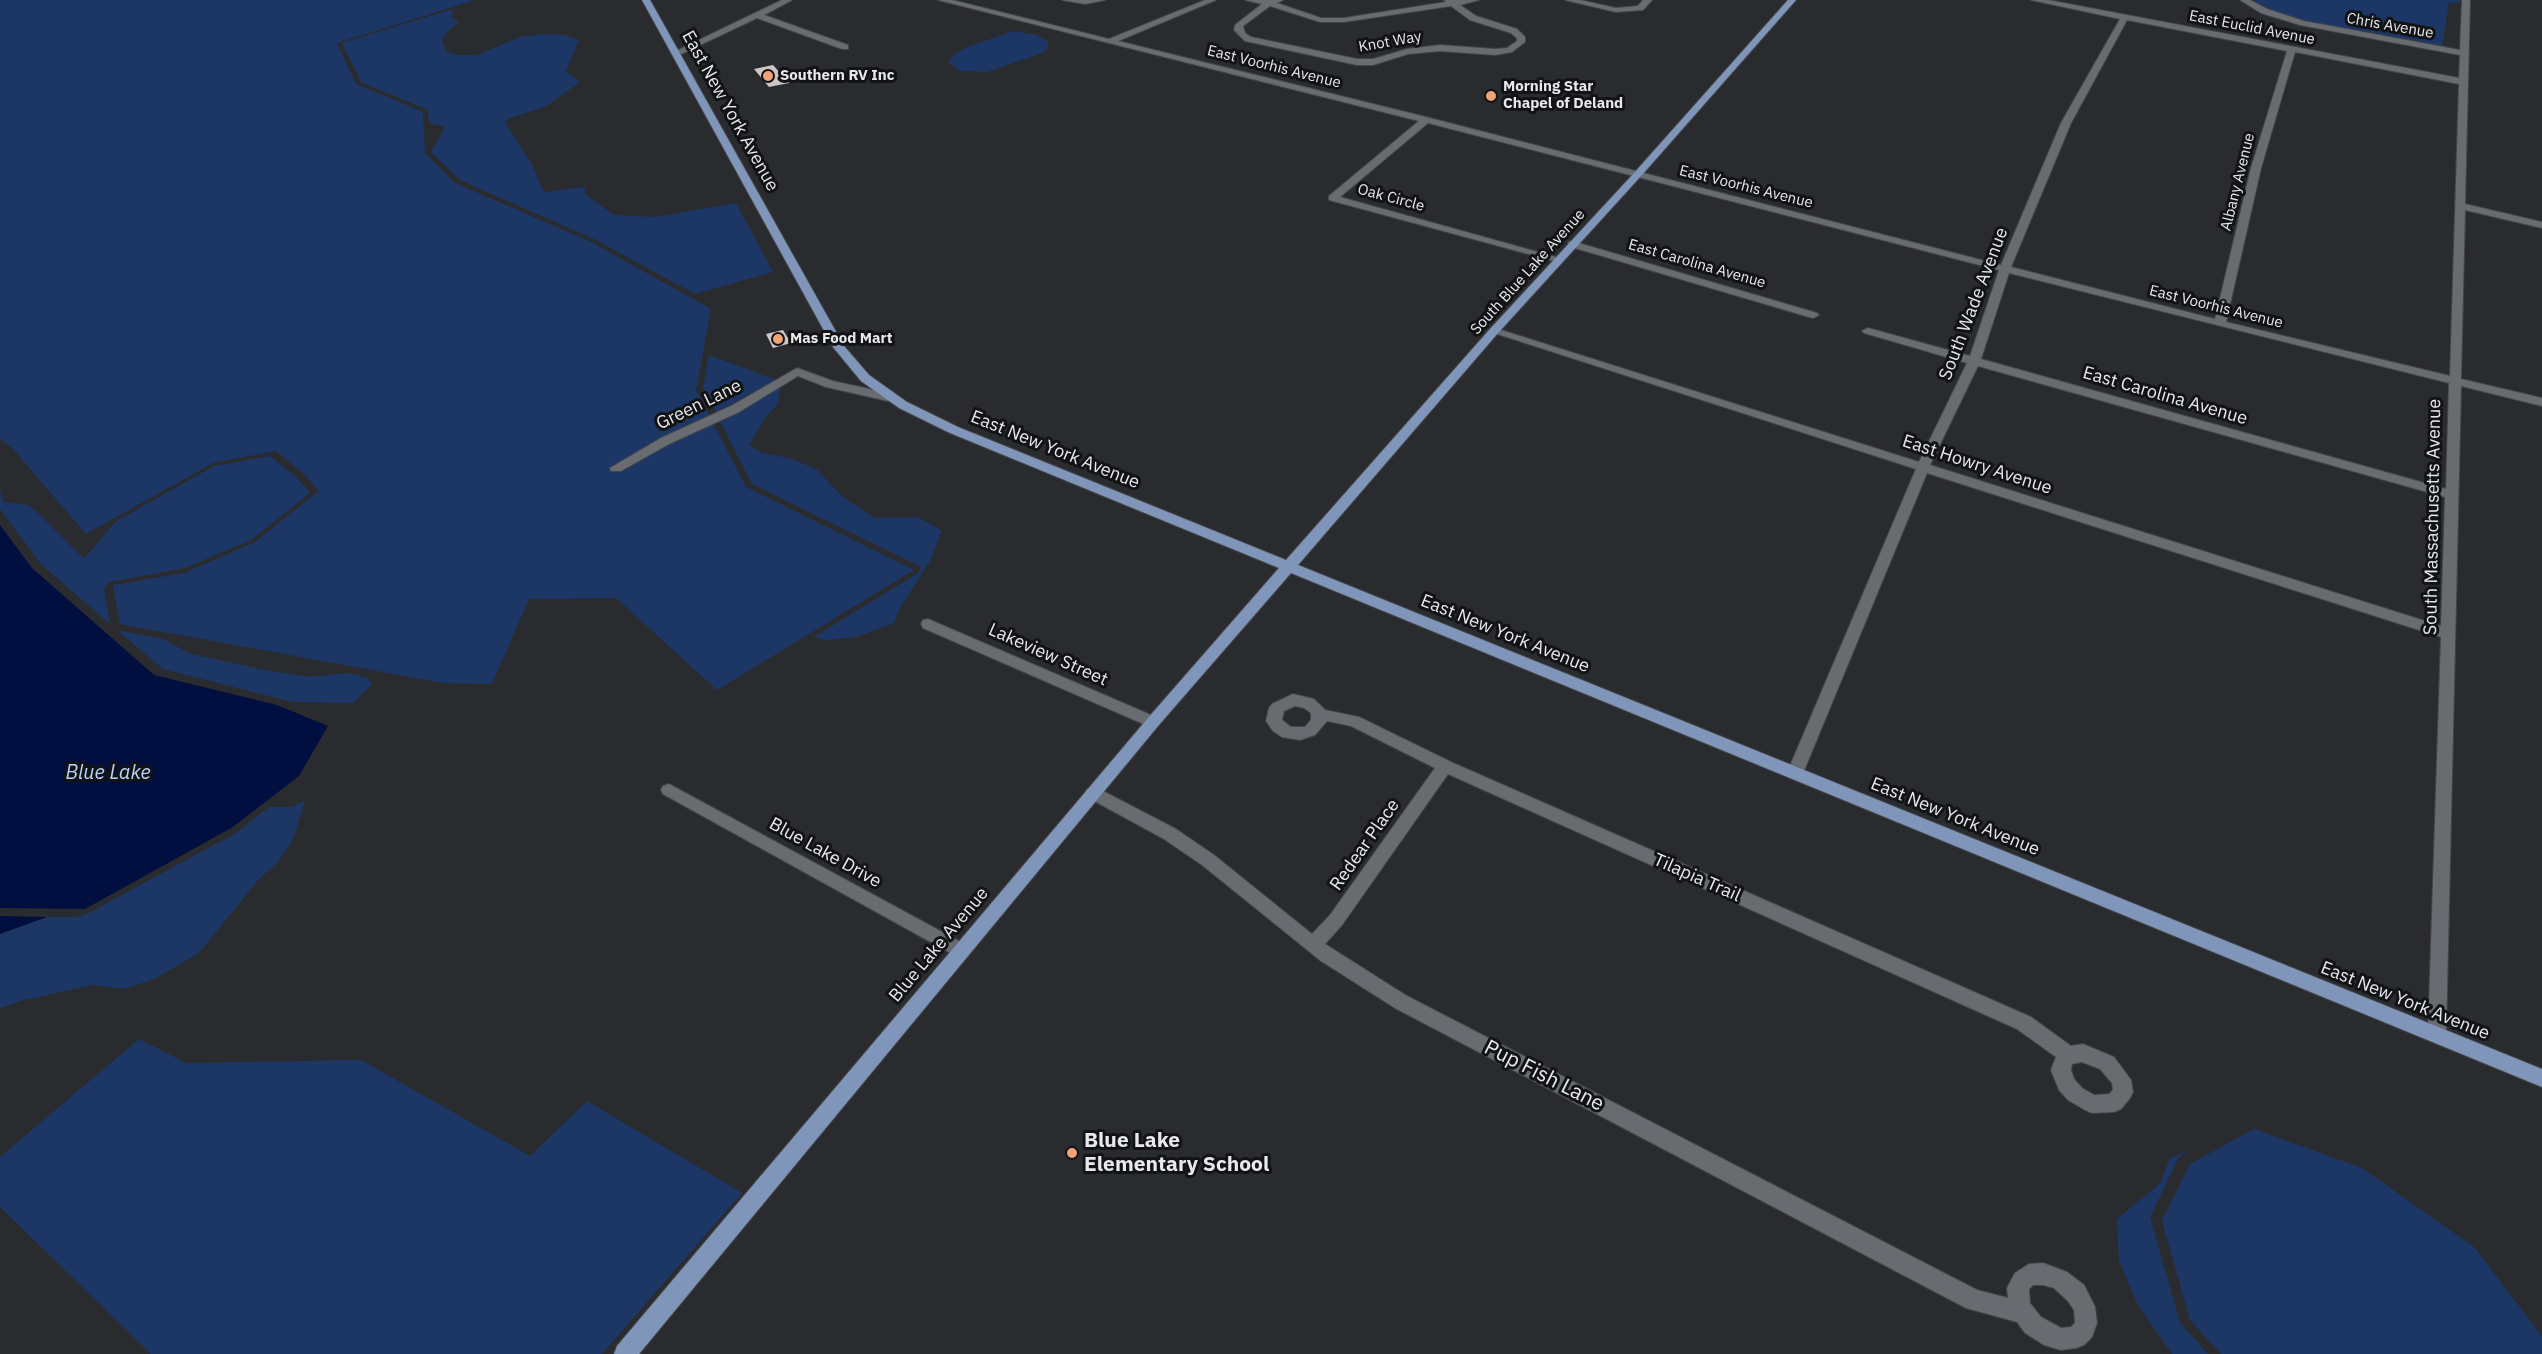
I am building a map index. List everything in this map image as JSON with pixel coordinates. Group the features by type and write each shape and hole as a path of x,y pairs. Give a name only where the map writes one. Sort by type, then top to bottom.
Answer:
{"main road":[{"name":"East New York Avenue","path":"646,0 835,341 856,368 888,397 954,430 2542,1078"},
{"name":"South Blue Lake Avenue","path":"1289,567 1494,331 1638,174 1792,0"},
{"name":"Blue Lake Avenue","path":"625,1354 1152,722 1289,567"}],"street":[{"path":"676,53 788,0"},
{"name":"East Voorhis Avenue","path":"942,0 1426,120 2220,324 2542,402"},
{"path":"1066,0 1085,3 1101,0"},
{"path":"1108,42 1212,0"},
{"path":"1249,0 1269,3 1320,20 1344,20 1475,0"},
{"name":"Knot Way","path":"1279,0 1269,3 1239,25 1238,30 1242,35 1248,39 1341,60 1373,62 1407,52 1440,48 1495,52 1517,47 1521,42 1521,37 1514,31 1473,18 1452,2"},
{"path":"1569,0 1616,10 1640,8 1648,0"},
{"name":"East Euclid Avenue","path":"2035,0 2464,82"},
{"name":"Chris Avenue","path":"2244,0 2264,11 2303,24 2464,53"},
{"name":"South Massachusetts Avenue","path":"2438,1035 2466,0"},
{"path":"757,15 845,47"},
{"name":"South Wade Avenue","path":"1795,773 1923,467 1974,361 2006,269 2066,123 2125,17"},
{"name":"Albany Avenue","path":"2220,324 2256,168 2292,49"},
{"name":"Oak Circle","path":"1426,120 1333,198 1558,259"},
{"path":"2460,206 2542,225"},
{"name":"East Carolina Avenue","path":"1572,244 1813,315"},
{"name":"East Howry Avenue","path":"1494,331 2449,634"},
{"name":"East Carolina Avenue","path":"1868,331 2452,495"},
{"name":"Green Lane","path":"616,468 665,441 735,409 796,372 831,384 888,397"},
{"name":"Lakeview Street","path":"928,624 1152,722"},
{"name":"Tilapia Trail","path":"1318,714 1354,722 1445,766 2024,1023 2070,1056"},
{"name":"Redear Place","path":"1313,945 1336,920 1445,766"},
{"name":"Blue Lake Drive","path":"669,790 962,951"},
{"name":"Pup Fish Lane","path":"1093,793 1170,834 1208,860 1327,956 1401,1002 1974,1300 2023,1313"}],"shaded area":[{"path":"0,0 475,0 337,43 356,84 423,112 425,153 455,183 589,241 711,309 696,390 746,487 914,570 717,690 616,598 529,599 492,684 443,683 120,624 113,585 184,573 255,542 319,491 303,473 276,451 213,463 86,534 12,448 0,439"},
{"path":"2249,0 2460,0 2460,3 2449,2 2442,47 2304,22 2267,10"},
{"path":"453,9 451,17 459,22 448,31 442,40 446,51 457,55 477,55 520,37 543,34 565,35 579,40 566,71 580,82 545,107 510,118 505,122 531,163 544,192 585,187 585,194 614,215 655,217 736,203 773,272 695,294 594,239 460,180 431,152 445,127 429,123 428,110 361,82 342,43"},
{"path":"1013,31 1037,35 1048,41 1048,48 1042,53 987,72 961,71 948,62 956,53 970,46"},
{"path":"709,355 775,380 716,413 703,388"},
{"path":"781,387 777,405 766,416 749,445 760,452 792,459 816,469 843,497 875,518 918,517 942,531 930,561 901,606 894,623 856,637 826,640 814,637 918,573 921,567 752,484 720,421"},
{"path":"270,456 296,477 310,493 251,540 185,568 109,582 104,589 110,624 41,564 0,509 0,490 3,502 28,505 84,559 115,522 214,466"},
{"path":"117,630 163,639 191,654 265,670 311,677 348,673 368,678 372,684 353,703 293,702 163,669"},
{"path":"305,800 293,840 277,863 259,879 199,953 154,979 124,989 93,985 24,1000 0,1008 0,934 47,917 78,917 87,914 236,833 269,807 292,807"},
{"path":"139,1039 186,1063 361,1060 530,1156 587,1101 742,1193 602,1354 151,1354 0,1207 0,1157"},
{"path":"2254,1129 2362,1168 2474,1247 2542,1336 2542,1354 2221,1354 2190,1320 2162,1221 2190,1164"},
{"path":"2191,1149 2179,1157 2150,1217 2180,1323 2208,1354 2172,1354 2138,1305 2119,1261 2117,1219 2161,1183 2169,1159"}],"water":[{"name":"Blue Lake","path":"0,525 32,568 154,675 277,705 328,726 299,776 233,827 85,909 0,908"},
{"path":"0,916 47,917 0,934"}],"building":[{"name":"Southern RV Inc","path":"773,65 789,83 769,87 754,69"},
{"name":"Mas Food Mart","path":"783,330 791,343 773,348 766,334"}],"place":[{"name":"Southern RV Inc","path":"768,76"},
{"name":"Morning Star Chapel of Deland","path":"1491,96"},
{"name":"Mas Food Mart","path":"778,339"},
{"name":"Blue Lake Elementary School","path":"1072,1153"}]}
